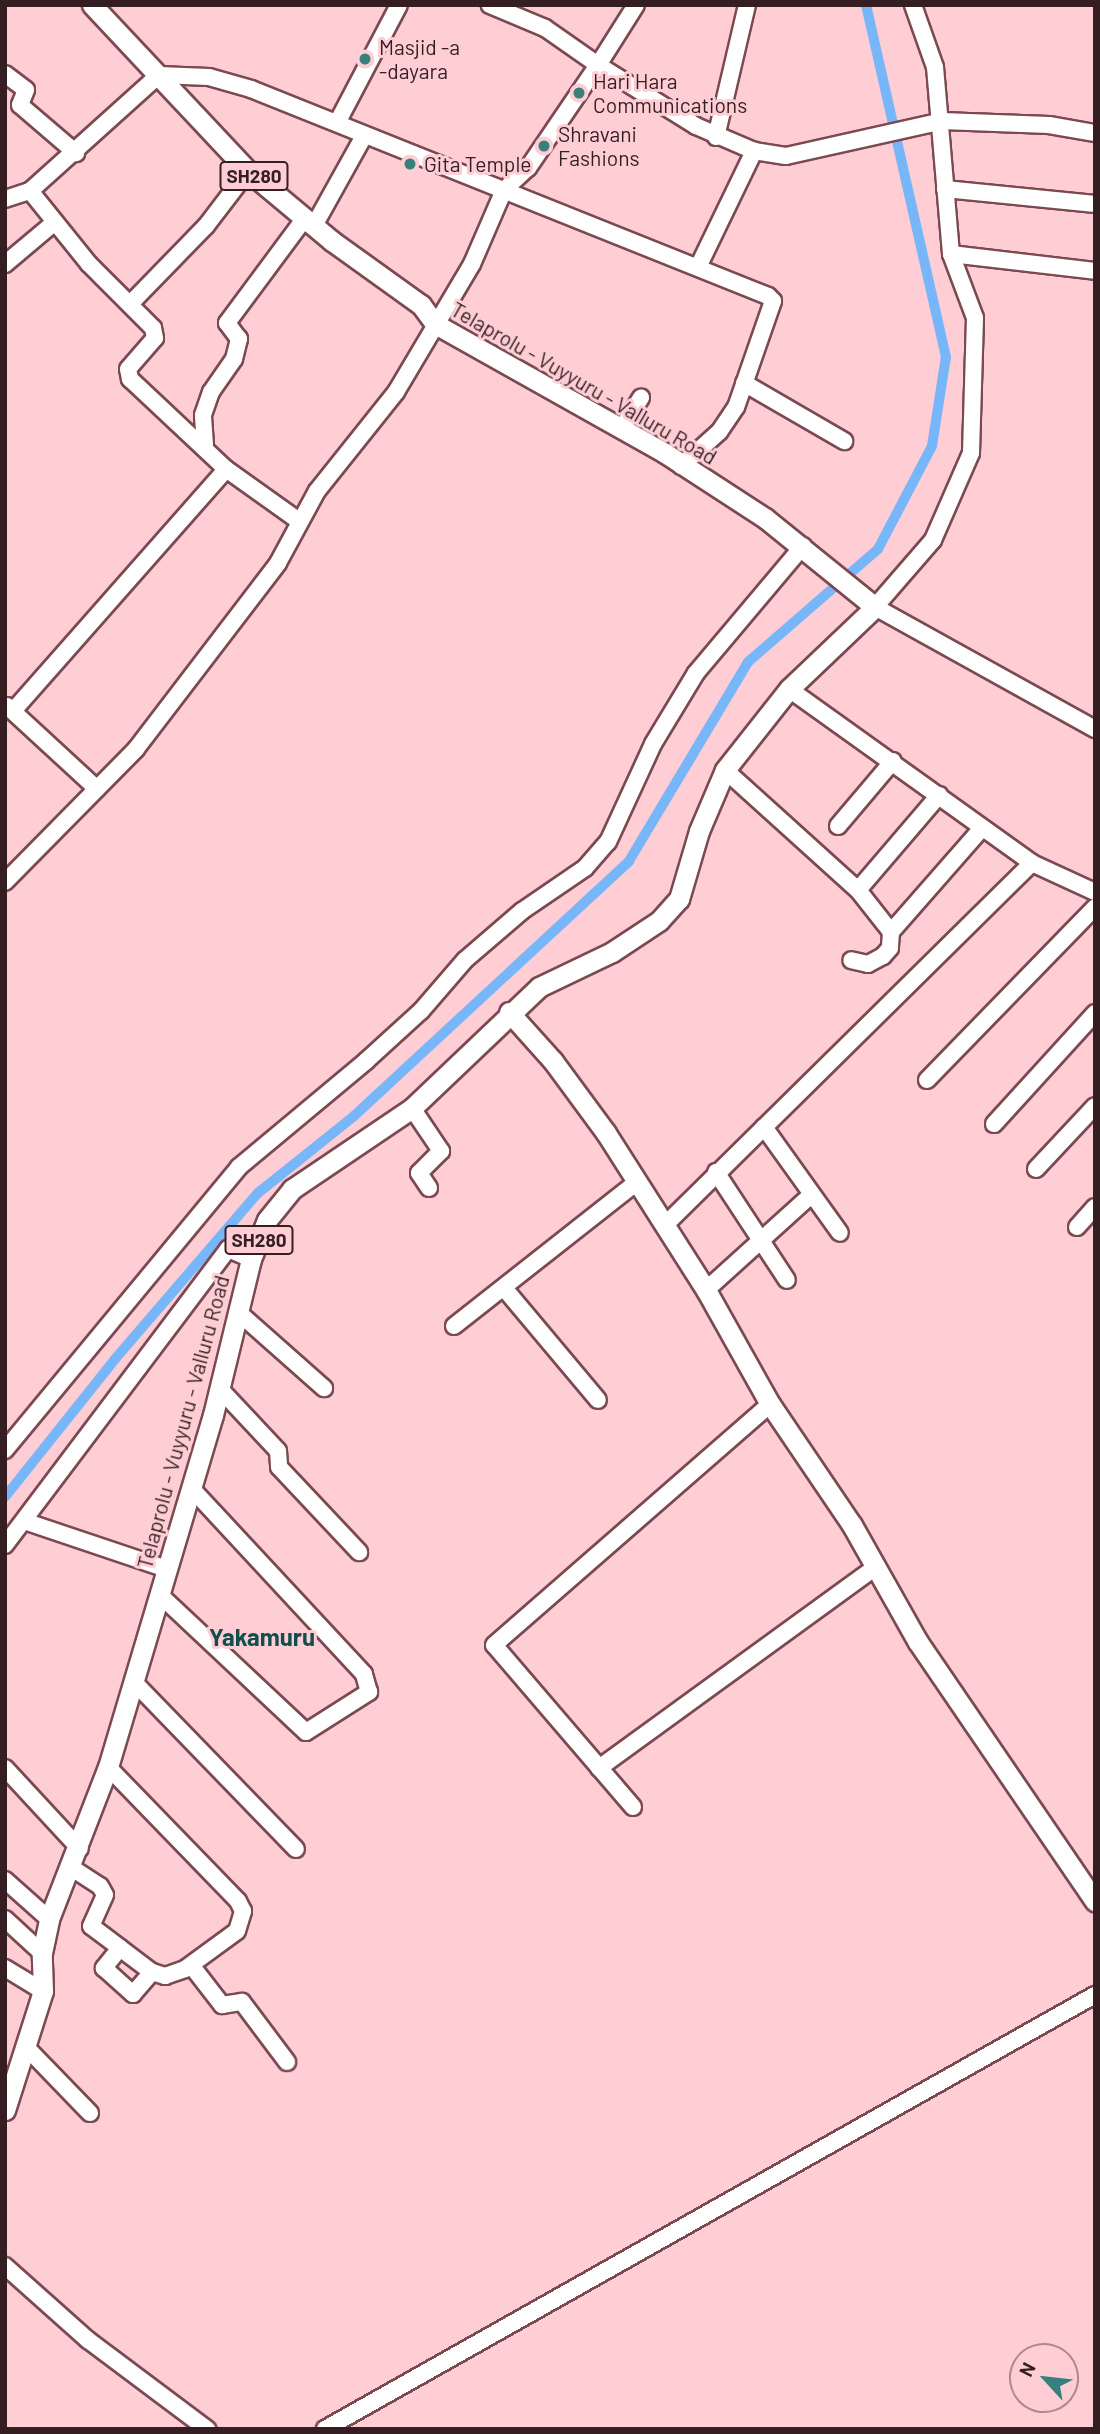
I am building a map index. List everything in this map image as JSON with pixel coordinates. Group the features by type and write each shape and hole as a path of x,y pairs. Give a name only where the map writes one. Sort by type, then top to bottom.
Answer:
{"main road":[{"name":"Telaprolu - Vuyyuru - Valluru Road","path":"5,2110 10,2076 26,2047 43,1991 42,1953 49,1919 80,1849 108,1768 192,1489 220,1389 251,1259 267,1220 292,1189 412,1108 539,986 612,952 659,921 679,899 699,831 725,770 789,689 869,601 803,546 622,428 435,324 422,305 332,241 248,171 92,5"},
{"path":"509,1012 582,1098 706,1290 770,1404 876,1567 918,1642 1095,1901"}],"street":[{"path":"337,123 399,5"},
{"path":"490,5 545,28 598,65 716,137 754,150 786,156 934,122 1049,125 1095,133"},
{"path":"5,882 136,750 278,563 317,491 396,391 472,264 504,190 528,168 636,5"},
{"path":"716,137 747,5"},
{"path":"913,5 935,67 934,122 951,254 975,318 971,453 933,540 869,601 1095,729"},
{"path":"5,74 26,90 20,104 76,153"},
{"path":"5,200 30,191 76,153 159,75 232,83 699,265 773,301 736,407 719,432 681,466"},
{"path":"205,445 204,415 211,392 234,359 239,339 227,323 310,221 364,136"},
{"path":"699,265 754,150"},
{"path":"132,302 206,226 248,171"},
{"path":"944,189 1095,204"},
{"path":"30,191 89,264 132,302 156,334 130,364 128,376 205,445 226,469 299,521"},
{"path":"5,264 55,222"},
{"path":"951,254 1095,271"},
{"path":"744,383 844,441"},
{"path":"622,428 641,397"},
{"path":"97,789 9,707 226,469"},
{"path":"5,1450 239,1167 421,1011 465,960 523,911 585,868 608,842 653,744 696,673 803,546"},
{"path":"789,689 1032,863 1095,892"},
{"path":"838,826 893,761"},
{"path":"725,770 858,890 891,932"},
{"path":"858,890 939,795"},
{"path":"850,960 868,964 883,956 890,948 891,932 982,828"},
{"path":"664,1226 1032,863"},
{"path":"927,1080 1095,907"},
{"path":"994,1124 1095,1013"},
{"path":"1036,1169 1095,1106"},
{"path":"412,1108 441,1151 419,1173 429,1188"},
{"path":"764,1128 840,1233"},
{"path":"716,1172 787,1280"},
{"path":"454,1326 637,1182"},
{"path":"706,1290 811,1195"},
{"path":"1077,1227 1095,1207"},
{"path":"5,1545 228,1249 251,1259"},
{"path":"504,1288 598,1400"},
{"path":"239,1312 324,1388"},
{"path":"220,1389 278,1451 279,1467 359,1552"},
{"path":"633,1807 494,1645 770,1404"},
{"path":"160,1595 306,1732 369,1692 364,1674 192,1489"},
{"path":"24,1521 167,1569"},
{"path":"599,1769 876,1567"},
{"path":"133,1681 296,1849"},
{"path":"5,1768 80,1849"},
{"path":"72,1868 100,1886 105,1895 91,1926 152,1972 165,1976 191,1965 237,1931 243,1911 226,1887 108,1768"},
{"path":"5,1880 49,1919"},
{"path":"5,1919 42,1953"},
{"path":"120,1948 104,1968 133,1994 152,1972"},
{"path":"191,1965 222,2005 242,2002 287,2062"},
{"path":"5,1968 43,1991"},
{"path":"325,2429 1095,1994"},
{"path":"26,2047 90,2113"},
{"path":"5,2266 88,2340 207,2429"}],"waterway":[{"path":"5,1497 115,1359 258,1193 354,1116 629,861 748,662 878,549 932,446 946,357 866,5"}],"place":[{"name":"Masjid -a -dayara","path":"365,59"},
{"name":"Hari Hara Communications","path":"579,93"},
{"name":"Shravani Fashions","path":"544,146"},
{"name":"Gita Temple","path":"410,164"}],"district":[{"name":"Yakamuru","path":"262,1637"}]}
